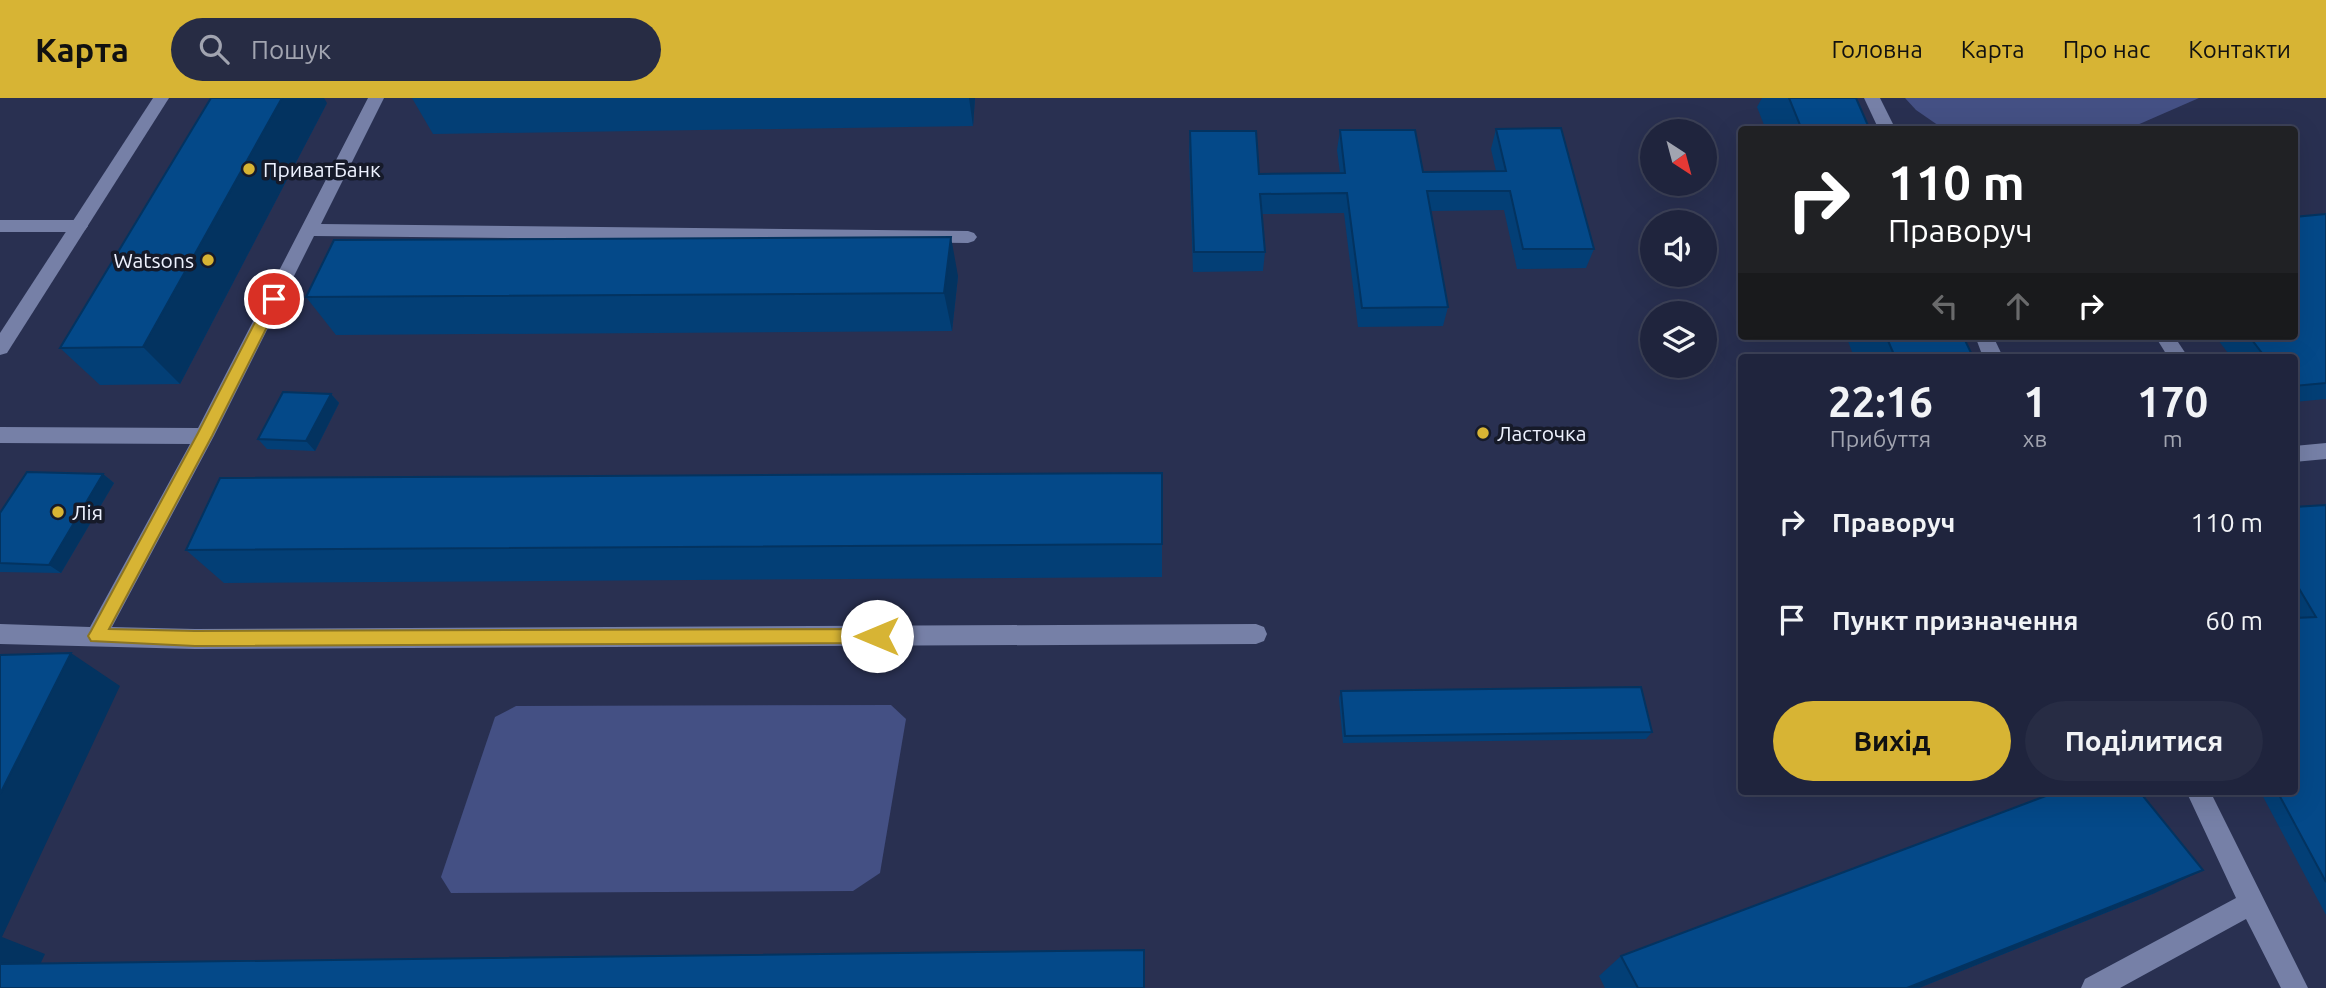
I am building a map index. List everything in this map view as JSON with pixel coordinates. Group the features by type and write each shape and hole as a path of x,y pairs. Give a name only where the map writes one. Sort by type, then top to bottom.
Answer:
{"street":[{"path":"0,348 161,98"},
{"path":"96,636 204,436 376,98"},
{"path":"1872,98 1886,126"},
{"path":"0,226 79,226"},
{"path":"309,230 968,237"},
{"path":"0,435 204,436"},
{"path":"2298,454 2326,452"},
{"path":"0,634 209,639 1256,634"},
{"path":"2199,795 2295,988"},
{"path":"2094,988 2251,903"}],"shaded area":[{"path":"1905,98 2199,98 2135,126 1939,126 1916,110"},
{"path":"891,705 906,719 880,873 853,891 451,893 441,877 495,717 516,706"}],"building":[{"path":"211,98 282,98 143,347 60,348"},
{"path":"1789,98 1856,98 1868,126 1800,126"},
{"path":"1561,128 1594,249 1523,249 1510,191 1427,191 1448,307 1362,308 1347,193 1260,194 1265,252 1194,252 1190,131 1256,131 1259,174 1345,173 1340,130 1415,130 1423,172 1506,171 1496,129"},
{"path":"2326,214 2326,383 2298,386 2298,354 2263,354 2252,340 2298,340 2298,217"},
{"path":"951,237 944,293 306,297 334,240"},
{"path":"1888,340 1965,340 1972,354 1894,354"},
{"path":"283,392 331,394 306,441 258,439"},
{"name":"Лія","path":"27,472 103,474 49,565 0,563 0,513"},
{"path":"1162,473 1162,544 186,550 220,478"},
{"path":"2326,505 2326,882 2279,795 2298,795 2298,618 2316,617 2298,587 2298,507"},
{"path":"71,653 0,794 0,655"},
{"path":"1641,687 1652,732 1345,736 1341,691"},
{"path":"2048,795 2142,795 2203,870 1907,988 1638,988 1621,956"},
{"path":"1144,950 1144,988 0,988 0,964"}],"place":[{"name":"ПриватБанк","path":"249,169"},
{"name":"Watsons","path":"208,260"},
{"name":"Ласточка","path":"1483,433"},
{"name":"Лія","path":"58,512"}],"route":[{"path":"274,299 96,636 195,639 877,636"}]}
